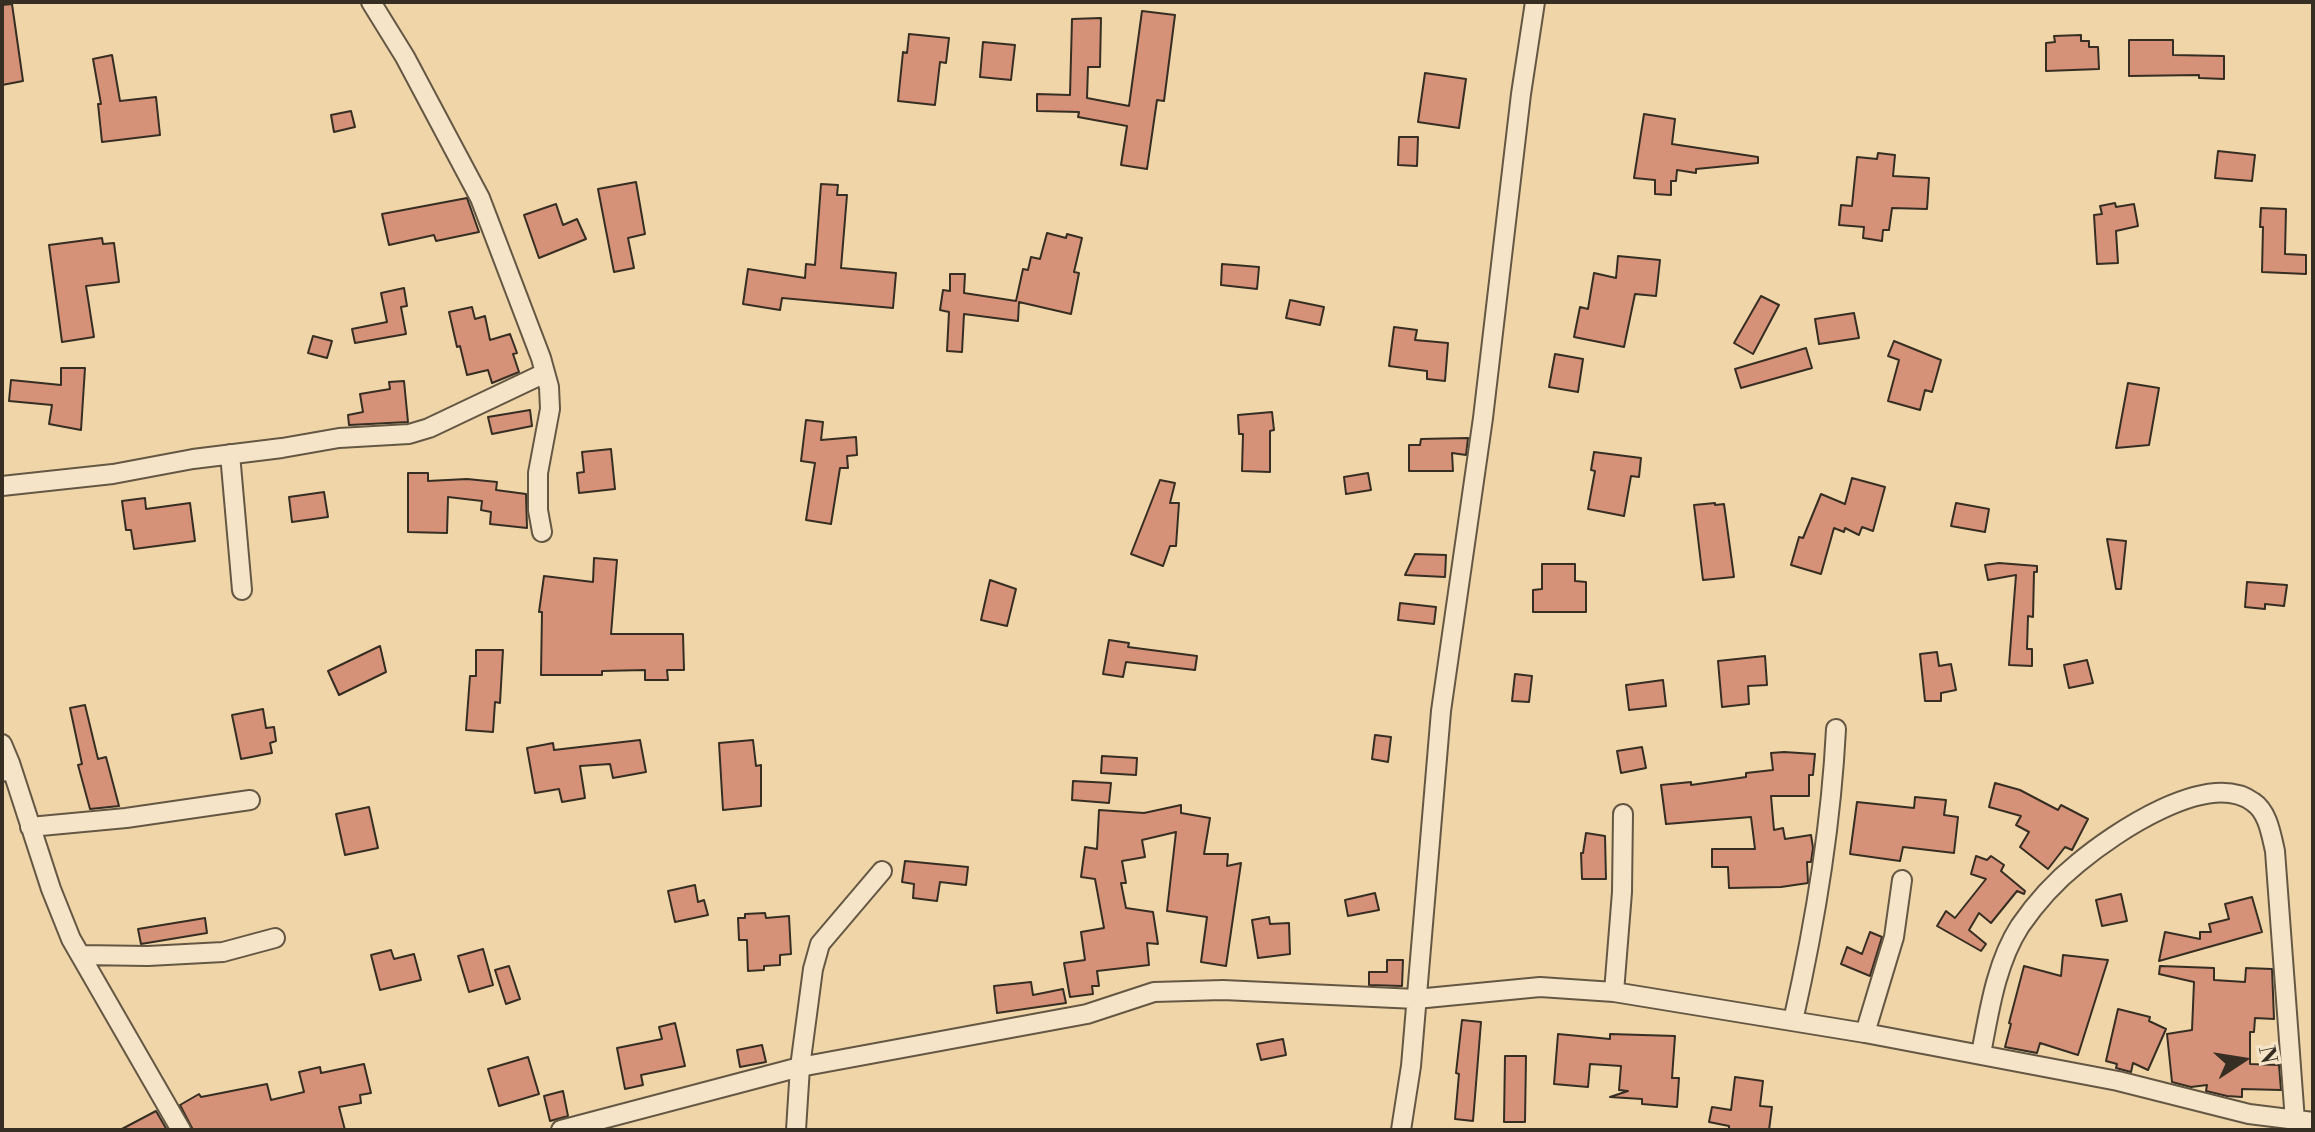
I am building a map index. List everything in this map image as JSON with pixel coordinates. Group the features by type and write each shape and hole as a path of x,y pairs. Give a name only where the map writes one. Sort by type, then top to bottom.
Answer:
{"street":[{"path":"371,2 405,57 480,198 545,373 550,409 538,473 538,510 542,532"},
{"path":"1401,1130 1416,999 1441,711 1483,418 1521,94 1535,2"},
{"path":"2,486 113,474 339,438 409,434 429,428 545,373"},
{"path":"230,454 242,590"},
{"path":"1793,1021 1824,866 1833,793 1836,729"},
{"path":"2,744 6,768 71,939 181,1130"},
{"path":"561,1130 800,1067 1087,1014 1154,992 1223,990 1416,999 1540,987 1614,992 1865,1033 2118,1081 2249,1114 2304,1122 2275,851 2267,818 2255,803 2243,796 2222,791 2201,794 2159,810 2075,865 2020,926 2008,949 1994,993 1981,1054"},
{"path":"30,827 126,818 250,800"},
{"path":"1614,992 1622,892 1623,814"},
{"path":"796,1130 800,1067 813,969 820,944 882,871"},
{"path":"1865,1033 1894,937 1902,880"},
{"path":"81,955 148,956 223,952 275,938"}],"building":[{"path":"12,4 23,81 2,85 2,5"},
{"path":"1142,11 1175,15 1164,101 1157,100 1147,169 1121,165 1127,126 1078,117 1079,112 1037,111 1037,94 1070,95 1072,19 1101,18 1100,67 1088,67 1087,98 1129,106"},
{"path":"909,34 949,38 946,63 940,62 935,105 898,101 903,52 907,53"},
{"path":"2081,35 2081,41 2089,41 2089,47 2098,47 2099,69 2046,71 2046,43 2055,42 2054,36"},
{"path":"2129,40 2173,40 2173,55 2224,56 2224,79 2199,78 2199,75 2129,76"},
{"path":"983,42 1015,45 1011,80 980,77"},
{"path":"112,55 120,101 156,97 160,135 102,142 98,104 101,104 93,59"},
{"path":"1425,73 1466,79 1459,128 1418,122"},
{"path":"351,111 355,127 334,132 331,115"},
{"path":"1644,114 1675,119 1672,144 1758,157 1758,163 1696,169 1696,173 1677,170 1676,181 1671,181 1671,195 1655,194 1655,180 1634,178"},
{"path":"1399,137 1418,137 1417,166 1398,165"},
{"path":"2218,151 2255,155 2252,181 2215,178"},
{"path":"1878,153 1895,155 1893,176 1929,178 1927,209 1892,208 1889,230 1883,230 1882,241 1863,238 1864,227 1839,225 1841,205 1852,206 1857,157 1877,159"},
{"path":"636,182 645,234 628,238 634,268 614,272 598,189"},
{"path":"821,184 838,185 837,195 847,195 841,268 896,273 893,308 782,298 780,310 743,304 748,269 805,278 806,264 815,265"},
{"path":"467,198 479,232 436,241 434,235 389,245 382,214"},
{"path":"2115,203 2116,207 2134,204 2138,226 2116,231 2118,263 2097,264 2094,215 2102,214 2100,206"},
{"path":"556,204 563,225 577,219 586,239 539,258 524,215"},
{"path":"2261,208 2286,209 2285,254 2306,255 2306,274 2262,272"},
{"path":"1047,233 1082,238 1074,272 1079,273 1071,314 1019,302 1018,321 964,314 962,352 947,351 949,312 940,310 943,290 950,291 950,274 965,274 964,293 1016,301 1023,269 1028,270 1031,257 1040,259"},
{"path":"102,238 103,244 114,243 119,282 86,286 94,337 62,342 49,245"},
{"path":"1618,256 1660,260 1656,296 1635,294 1624,347 1574,337 1580,307 1588,309 1594,273 1616,278"},
{"path":"1222,264 1259,267 1257,289 1221,285"},
{"path":"404,288 407,306 401,307 406,334 355,343 352,329 387,322 381,293"},
{"path":"1761,296 1779,305 1753,354 1734,343"},
{"path":"1290,300 1324,307 1320,325 1286,318"},
{"path":"472,307 475,319 485,316 490,340 510,334 517,353 513,354 519,372 492,383 488,370 467,375 449,312"},
{"path":"1854,313 1859,338 1819,344 1815,319"},
{"path":"1394,327 1417,330 1415,340 1448,343 1445,381 1427,379 1427,371 1389,366"},
{"path":"313,336 332,341 327,358 308,353"},
{"path":"1894,341 1941,360 1932,392 1925,390 1920,410 1888,401 1899,360 1888,356"},
{"path":"1806,348 1812,368 1741,388 1735,369"},
{"path":"1555,354 1583,359 1578,392 1549,387"},
{"path":"61,368 85,368 81,430 49,424 52,405 9,401 11,380 61,385"},
{"path":"404,381 408,422 349,425 348,415 363,412 360,394 390,389 389,382"},
{"path":"2128,383 2159,388 2149,445 2116,448"},
{"path":"530,410 532,426 492,434 488,417"},
{"path":"1272,412 1274,430 1270,431 1270,472 1242,471 1243,434 1239,434 1238,415"},
{"path":"806,420 823,422 821,440 856,437 857,455 847,456 848,468 840,468 831,524 806,520 815,463 801,461"},
{"path":"1468,438 1466,455 1452,453 1453,471 1409,471 1409,445 1420,445 1421,439"},
{"path":"611,449 615,489 579,493 577,473 584,472 582,452"},
{"path":"1594,452 1641,458 1639,477 1631,476 1624,516 1588,509 1595,471 1591,470"},
{"path":"408,473 428,473 428,481 467,479 497,482 496,490 526,494 527,528 490,524 491,512 481,510 482,501 448,497 447,533 408,532"},
{"path":"1368,473 1371,490 1346,494 1344,477"},
{"path":"1852,478 1885,487 1873,531 1862,527 1859,535 1845,528 1844,532 1834,528 1821,574 1791,565 1799,537 1803,538 1821,494 1845,504"},
{"path":"1160,480 1175,483 1170,503 1179,503 1176,546 1170,546 1163,566 1131,554"},
{"path":"324,492 328,517 292,522 289,497"},
{"path":"145,498 146,509 190,503 195,541 134,549 131,530 126,530 122,501"},
{"path":"1956,503 1989,509 1985,532 1951,526"},
{"path":"1724,504 1734,577 1703,580 1694,505"},
{"path":"2107,539 2126,541 2121,589 2116,589"},
{"path":"1415,554 1446,555 1445,577 1405,575"},
{"path":"594,558 617,560 611,634 683,634 684,670 667,670 668,680 645,680 645,670 602,671 602,675 541,675 542,612 539,612 544,576 593,582"},
{"path":"1542,564 1575,564 1575,581 1586,582 1586,612 1533,612 1533,590 1542,589"},
{"path":"1985,565 2037,566 2037,572 2034,572 2033,617 2028,616 2027,649 2032,649 2032,666 2009,665 2016,575 1988,580"},
{"path":"990,580 1016,589 1007,626 981,620"},
{"path":"2247,582 2287,585 2284,606 2265,604 2265,609 2245,607"},
{"path":"1400,603 1436,607 1434,624 1398,620"},
{"path":"1109,640 1129,643 1128,647 1197,656 1195,670 1126,662 1123,677 1103,674"},
{"path":"380,646 386,672 339,695 328,671"},
{"path":"476,650 503,650 500,703 495,702 493,732 466,730 470,676 476,676"},
{"path":"1937,652 1939,666 1951,664 1956,690 1941,693 1941,701 1925,701 1920,654"},
{"path":"1765,656 1767,685 1748,686 1749,704 1722,707 1718,661"},
{"path":"2087,660 2093,683 2069,688 2064,665"},
{"path":"1515,674 1532,676 1529,702 1512,701"},
{"path":"1663,680 1666,706 1629,710 1626,685"},
{"path":"85,705 98,759 106,757 119,806 90,809 78,765 82,764 70,708"},
{"path":"263,709 266,728 274,727 276,741 270,743 272,753 241,759 232,715"},
{"path":"1375,735 1391,737 1388,762 1372,759"},
{"path":"640,740 646,772 613,778 610,764 580,766 585,798 562,802 559,789 535,793 527,748 553,743 554,750"},
{"path":"753,740 756,766 761,765 761,806 723,810 719,743"},
{"path":"1642,747 1646,768 1621,773 1617,751"},
{"path":"1771,753 1815,754 1813,775 1809,775 1809,796 1771,796 1774,830 1783,828 1785,839 1811,835 1813,848 1811,862 1807,862 1808,883 1729,888 1728,867 1712,867 1712,849 1755,849 1751,817 1666,824 1661,785 1691,782 1691,785 1773,770"},
{"path":"1102,756 1137,758 1136,775 1101,773"},
{"path":"1073,781 1111,783 1109,803 1072,800"},
{"path":"1995,783 2020,790 2058,810 2061,805 2088,819 2072,850 2065,847 2048,869 2020,847 2029,832 2016,825 2021,816 1989,807"},
{"path":"1915,797 1946,800 1944,815 1958,817 1954,853 1903,847 1900,861 1850,854 1857,802 1914,808"},
{"path":"1181,805 1181,813 1210,818 1204,854 1228,854 1227,866 1241,863 1226,966 1201,962 1207,917 1167,911 1176,832 1142,840 1145,857 1122,861 1126,883 1121,883 1126,908 1153,912 1158,944 1147,943 1149,965 1097,971 1099,986 1092,986 1093,994 1070,997 1064,963 1085,960 1081,932 1104,928 1095,879 1081,877 1085,847 1097,849 1099,810 1144,813"},
{"path":"369,807 378,848 345,855 336,814"},
{"path":"1586,833 1605,836 1606,879 1582,879 1581,853"},
{"path":"1976,856 1987,860 1991,856 2004,865 2001,871 2025,891 2024,894 2017,891 1991,923 1979,913 1969,930 1986,944 1981,951 1937,926 1946,911 1955,918 1986,879 1971,874"},
{"path":"905,861 968,867 966,885 940,882 937,901 913,898 914,884 902,882"},
{"path":"695,885 698,902 704,900 708,915 675,922 668,891"},
{"path":"1375,893 1379,910 1348,916 1345,900"},
{"path":"2121,894 2127,921 2102,926 2096,900"},
{"path":"2252,897 2262,932 2159,961 2165,932 2200,939 2200,932 2211,932 2209,924 2229,919 2225,904"},
{"path":"765,913 766,918 789,916 791,954 780,955 780,965 748,971 747,940 739,940 738,918 745,918 745,914"},
{"path":"1269,917 1270,924 1289,923 1290,954 1258,958 1252,920"},
{"path":"205,918 207,933 141,944 138,929"},
{"path":"1870,932 1882,937 1870,976 1841,964 1847,947 1862,954"},
{"path":"483,949 493,985 469,992 458,956"},
{"path":"391,950 394,959 414,954 421,980 380,990 371,955"},
{"path":"2063,955 2108,960 2078,1055 2040,1043 2037,1053 2005,1047 2024,966 2061,976"},
{"path":"1387,960 1403,960 1402,986 1369,985 1369,972 1387,972"},
{"path":"509,966 520,999 506,1004 495,970"},
{"path":"2160,966 2214,968 2214,980 2245,982 2246,968 2272,969 2274,1019 2255,1018 2254,1032 2250,1032 2250,1064 2279,1065 2281,1090 2242,1089 2242,1097 2227,1096 2206,1091 2207,1085 2191,1087 2172,1082 2167,1034 2192,1030 2194,982 2159,974"},
{"path":"1031,982 1033,995 1063,989 1066,1003 997,1013 994,986"},
{"path":"2118,1009 2150,1017 2149,1021 2166,1029 2148,1070 2133,1063 2131,1072 2106,1061"},
{"path":"1462,1020 1481,1022 1473,1121 1455,1119"},
{"path":"675,1023 685,1066 641,1075 643,1085 625,1089 617,1048 662,1039 659,1027"},
{"path":"1558,1034 1610,1039 1610,1034 1675,1036 1672,1078 1679,1078 1677,1107 1642,1104 1642,1099 1610,1097 1628,1091 1619,1090 1621,1066 1590,1064 1588,1087 1554,1084"},
{"path":"1283,1039 1286,1055 1261,1060 1257,1044"},
{"path":"762,1045 766,1062 740,1067 737,1050"},
{"path":"1505,1056 1526,1056 1525,1122 1504,1122"},
{"path":"528,1057 539,1094 499,1106 488,1069"},
{"path":"364,1064 371,1093 360,1095 361,1103 339,1107 345,1130 193,1130 180,1105 199,1094 201,1097 267,1084 271,1100 304,1092 299,1072 320,1067 321,1073"},
{"path":"1735,1077 1763,1081 1760,1106 1772,1107 1769,1130 1729,1130 1729,1126 1709,1122 1712,1107 1731,1110"},
{"path":"563,1091 568,1116 550,1121 544,1096"},
{"path":"156,1111 167,1130 120,1130"}]}
